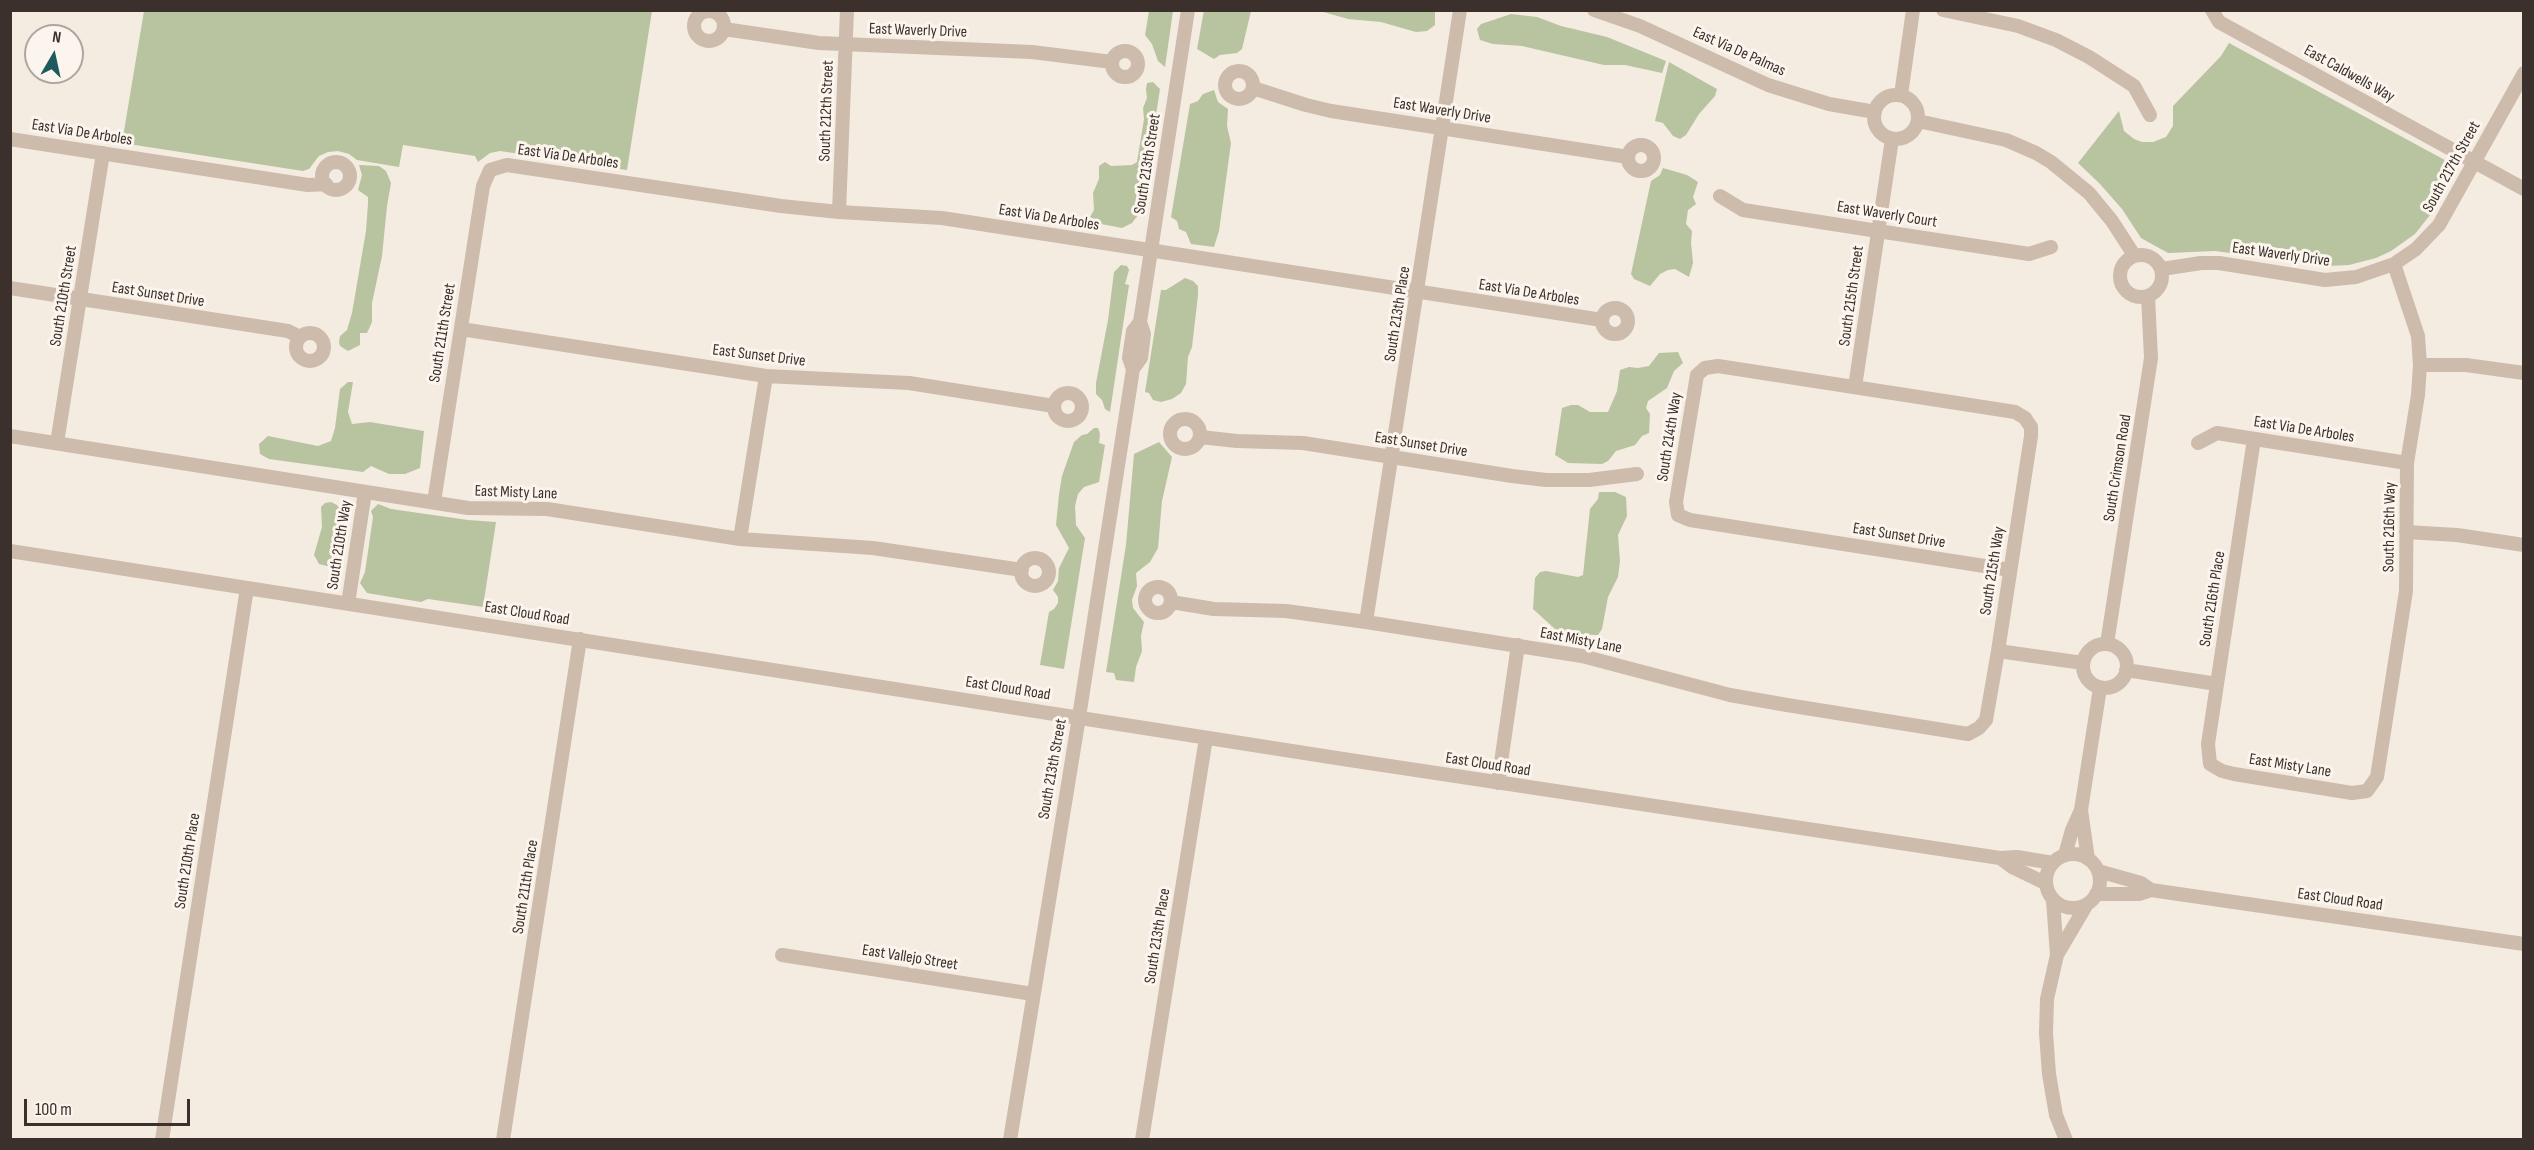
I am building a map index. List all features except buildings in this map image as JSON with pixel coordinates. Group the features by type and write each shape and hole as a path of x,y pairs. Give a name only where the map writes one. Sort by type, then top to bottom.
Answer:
{"street":[{"name":"South 212th Street","path":"839,212 847,10"},
{"name":"South 213th Street","path":"1010,1140 1133,369 1141,358 1144,334 1140,322 1188,10"},
{"name":"South 213th Place","path":"1366,621 1419,292 1460,10"},
{"name":"East Via De Palmas","path":"1594,10 1640,26 1768,85 1829,104 1875,112"},
{"path":"1900,95 1912,10"},
{"path":"1944,10 2018,26 2056,40 2090,57 2134,86 2150,115"},
{"name":"East Caldwells Way","path":"2212,10 2219,22 2523,189"},
{"name":"East Waverly Drive","path":"724,29 819,43 1032,52 1112,62"},
{"name":"South 217th Street","path":"2394,264 2416,249 2439,225 2523,73"},
{"name":"East Waverly Drive","path":"1253,88 1323,109 1628,157"},
{"path":"1894,95 1900,95 1913,102 1917,108 1918,121 1906,137 1892,139 1885,136 1876,126 1875,112 1881,101 1894,95"},
{"path":"1918,121 1989,136 2036,153 2088,193 2112,221 2134,255"},
{"name":"East Via De Arboles","path":"10,139 308,185 326,184"},
{"name":"South 215th Street","path":"1855,387 1892,139"},
{"name":"South 210th Street","path":"57,443 103,153"},
{"name":"East Via De Arboles","path":"490,170 507,165 781,206 839,212 934,216 1602,320"},
{"name":"South 211th Street","path":"434,502 483,186 490,170"},
{"name":"East Waverly Court","path":"1720,196 1743,210 1878,231 2029,254 2051,247"},
{"path":"2140,254 2153,258 2162,269 2163,276 2158,288 2148,296 2134,296 2128,293 2120,282 2120,269 2128,258 2134,255 2140,254"},
{"name":"East Waverly Drive","path":"2162,269 2201,263 2219,263 2325,280 2356,277 2394,264"},
{"name":"South 216th Way","path":"2367,791 2377,777 2406,591 2407,463 2418,395 2420,365 2418,336 2394,264"},
{"name":"East Sunset Drive","path":"10,288 288,332 300,337"},
{"name":"South Crimson Road","path":"2107,644 2151,358 2148,296"},
{"name":"East Sunset Drive","path":"461,329 766,376 909,383 1054,406"},
{"path":"2420,365 2466,365 2523,373"},
{"name":"South 214th Way","path":"1678,515 1676,502 1697,375 1705,368 1718,366 1855,387"},
{"path":"740,539 766,376"},
{"name":"South 215th Way","path":"1855,387 2015,412 2025,418 2031,427 1998,651 1986,720 1979,728"},
{"name":"East Via De Arboles","path":"2198,443 2217,433 2407,463"},
{"name":"East Misty Lane","path":"10,436 487,510 548,509 740,539 873,548 1022,570"},
{"name":"East Sunset Drive","path":"1200,437 1237,441 1304,443 1546,480 1590,480 1637,474"},
{"name":"South 216th Place","path":"2210,764 2208,744 2254,439"},
{"name":"South 210th Way","path":"348,604 365,492"},
{"name":"East Sunset Drive","path":"1678,515 1690,520 2010,570"},
{"path":"2406,532 2457,534 2523,545"},
{"name":"East Cloud Road","path":"10,551 1498,783 2000,858 2059,859"},
{"name":"South 210th Place","path":"162,1140 247,588"},
{"name":"East Misty Lane","path":"1171,602 1215,609 1286,611 1366,621 1582,656 1730,695 1787,705 1968,734 1979,728"},
{"name":"South 211th Place","path":"504,1140 580,639"},
{"path":"2107,644 2120,650 2127,663 2127,670 2115,686 2100,688 2089,682 2085,676 2083,663 2094,647 2107,644"},
{"path":"1498,783 1518,645"},
{"path":"1998,651 2083,663"},
{"path":"2127,670 2217,684"},
{"path":"2066,1140 2056,1115 2049,1074 2046,1033 2047,999 2057,955 2053,900 2045,883 2049,868 2059,859 2081,810 2100,688"},
{"name":"South 213th Place","path":"1142,1140 1206,738"},
{"name":"East Misty Lane","path":"2210,764 2222,771 2234,774 2352,793 2367,791"},
{"path":"2081,810 2088,859"},
{"path":"2057,955 2099,887 2098,871 2088,859 2077,854 2059,859"},
{"name":"East Cloud Road","path":"2000,858 2012,867 2045,883"},
{"name":"East Cloud Road","path":"2098,871 2141,883 2151,890"},
{"name":"East Cloud Road","path":"2092,899 2139,894 2151,890 2523,944"},
{"path":"2053,900 2058,904 2073,908 2092,899"},
{"name":"East Vallejo Street","path":"782,955 1033,994"}],"green space":[{"path":"1204,10 1251,11 1242,49 1237,53 1220,55 1214,59 1197,49"},
{"path":"144,11 652,11 627,170 500,151 490,153 478,162 475,156 403,145 399,167 357,160 349,154 338,151 319,156 309,169 303,171 122,143"},
{"path":"1149,11 1173,11 1165,67 1158,61 1152,44 1145,35"},
{"path":"1320,11 1435,11 1435,25 1427,31 1416,32 1381,22 1348,19"},
{"path":"1511,14 1537,17 1561,26 1607,37 1666,61 1662,73 1625,65 1604,65 1522,46 1493,44 1480,40 1477,29 1481,24"},
{"path":"2229,43 2454,165 2454,174 2430,215 2415,234 2391,251 2376,258 2349,265 2328,266 2215,251 2168,253 2141,238 2122,209 2078,163 2119,111 2124,131 2134,139 2153,142 2166,137 2173,126 2173,106 2221,56"},
{"path":"1669,62 1717,89 1715,96 1699,114 1686,135 1680,139 1673,136 1663,123 1655,121"},
{"path":"1153,82 1160,89 1141,211 1132,223 1122,228 1091,222 1090,217 1094,210 1093,193 1099,179 1099,166 1105,162 1111,166 1132,165 1137,162 1144,119 1143,108 1147,98 1147,83"},
{"path":"1214,90 1218,102 1228,109 1227,126 1231,143 1219,231 1214,247 1191,244 1186,232 1179,229 1177,221 1171,217 1190,104 1198,101 1203,94"},
{"path":"359,165 379,166 386,171 391,183 382,256 372,303 372,322 367,333 360,333 360,345 348,351 340,346 339,342 340,336 347,330 352,313 366,231 368,203 368,197 358,190 362,175"},
{"path":"1663,168 1687,175 1698,182 1693,197 1696,204 1688,210 1686,224 1692,231 1693,263 1689,277 1675,269 1668,270 1660,274 1650,286 1634,279 1631,274 1651,181 1660,175"},
{"path":"1121,265 1127,266 1129,270 1125,284 1129,285 1110,412 1105,409 1102,400 1096,394 1096,383 1114,272"},
{"path":"1185,278 1198,286 1186,384 1181,393 1161,402 1153,400 1149,393 1145,392 1161,290 1166,290"},
{"path":"1678,352 1683,363 1674,371 1667,388 1648,401 1646,408 1650,414 1649,433 1642,436 1635,445 1616,451 1608,461 1602,464 1568,463 1555,455 1562,408 1578,405 1590,412 1608,412 1617,391 1620,370 1649,366 1659,353"},
{"path":"348,382 353,382 348,412 352,424 370,422 424,431 420,468 405,474 389,474 371,466 363,472 269,459 260,454 259,444 268,436 318,446 331,441 340,389"},
{"path":"1094,428 1098,428 1100,434 1099,443 1105,445 1099,482 1084,487 1078,494 1075,506 1076,525 1085,538 1064,669 1040,665 1049,612 1058,603 1058,597 1053,590 1058,581 1059,568 1069,548 1056,525 1062,476 1074,442"},
{"path":"1159,442 1172,457 1162,501 1158,548 1150,562 1136,573 1137,586 1132,600 1133,608 1144,622 1141,636 1142,651 1136,667 1134,682 1116,680 1114,673 1106,672 1126,545 1134,454"},
{"path":"1599,492 1615,492 1626,497 1627,516 1618,535 1620,561 1618,577 1608,597 1602,629 1598,635 1566,634 1555,629 1533,609 1535,578 1540,572 1546,571 1578,577 1583,575 1590,509 1598,499"},
{"path":"331,502 337,505 347,519 340,565 331,567 319,564 314,555 322,527 321,507"},
{"path":"378,504 391,509 496,522 483,607 428,599 421,602 367,593 360,583 365,572 373,517 371,511"}]}
